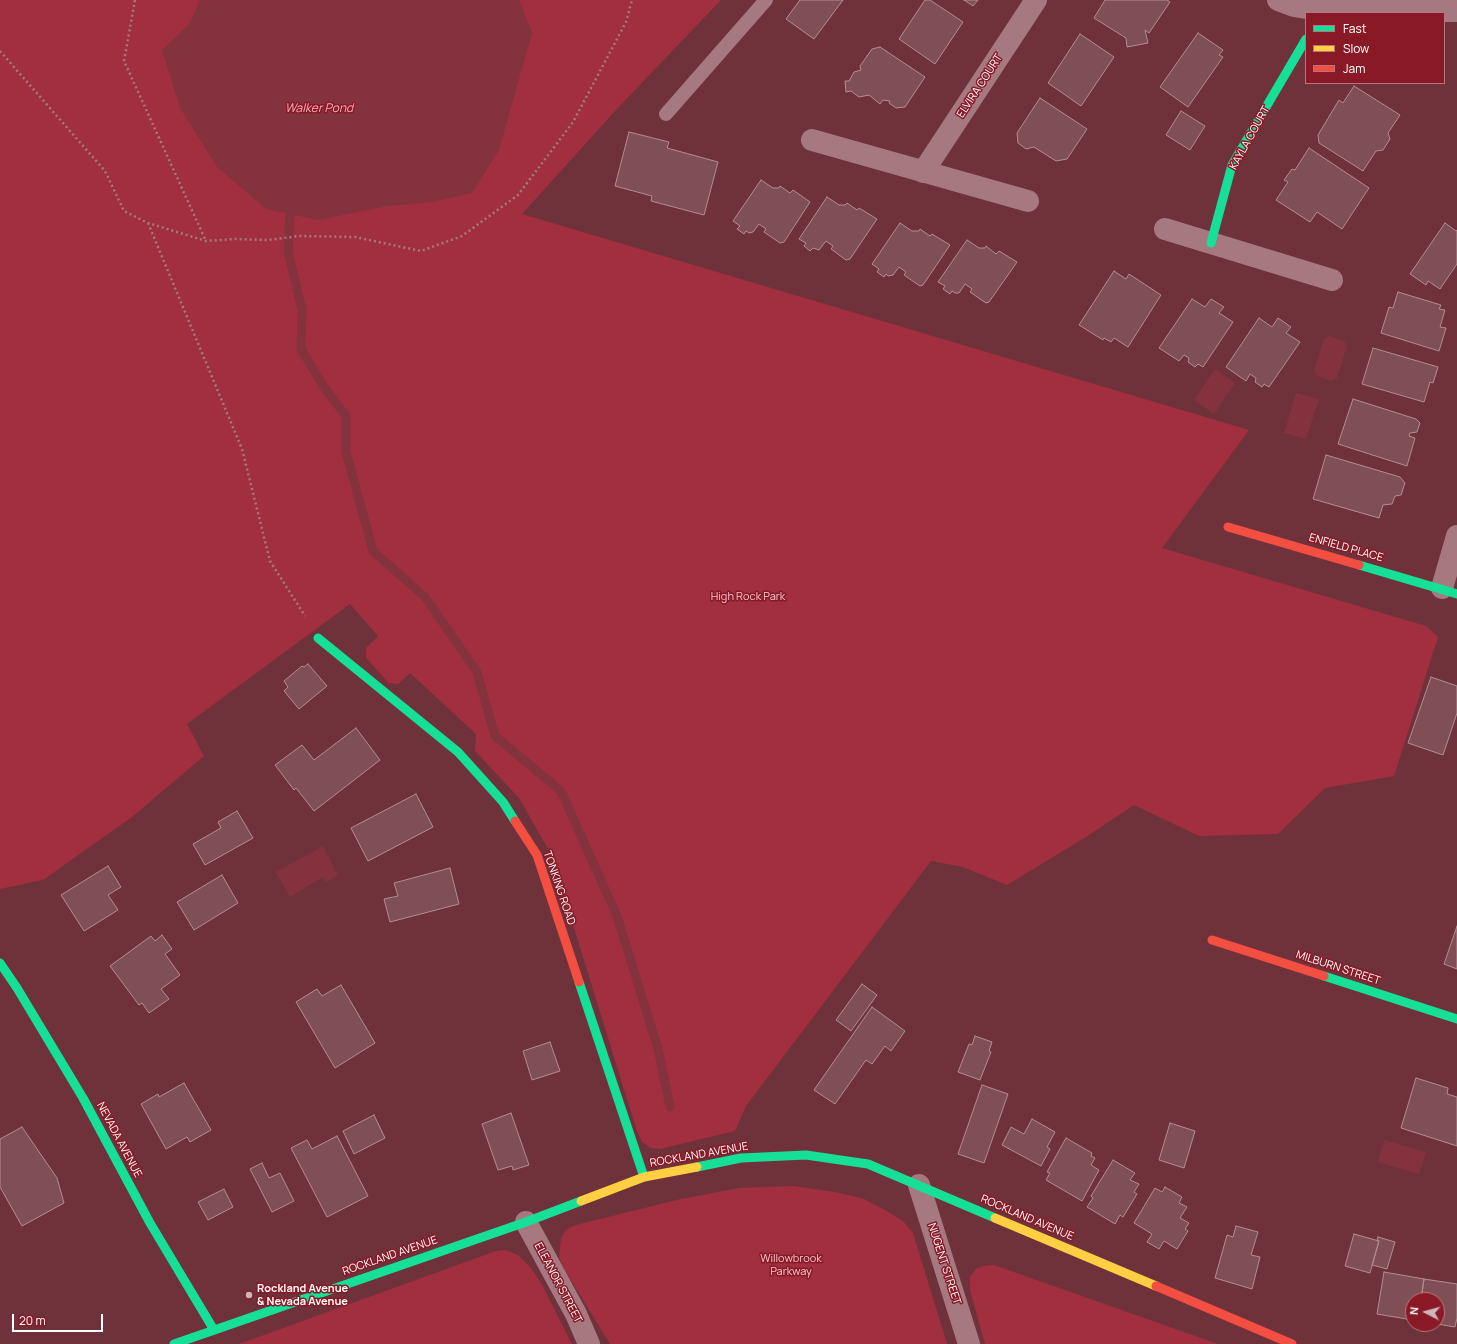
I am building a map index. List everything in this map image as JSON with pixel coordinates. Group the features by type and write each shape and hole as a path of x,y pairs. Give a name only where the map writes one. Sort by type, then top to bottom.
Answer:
{"street":[{"name":"ELVIRA COURT","path":"923,172 1036,0"},
{"path":"1278,0 1294,6 1324,12 1457,11"},
{"name":"KAYLA COURT","path":"1212,243 1232,165 1305,41"},
{"path":"812,140 1028,201"},
{"path":"1166,229 1332,280"},
{"name":"ENFIELD PLACE","path":"1228,527 1449,591"},
{"path":"1449,591 1457,536"},
{"name":"TONKING ROAD","path":"318,638 458,752 503,802 537,855 644,1177"},
{"name":"MILBURN STREET","path":"1212,940 1457,1019"},
{"name":"NEVADA AVENUE","path":"0,963 17,988 83,1098 150,1222 214,1330"},
{"name":"ROCKLAND AVENUE","path":"174,1344 526,1222 644,1177 741,1158 806,1155 868,1164 1292,1344"},
{"name":"NUGENT STREET","path":"918,1185 969,1344"},
{"name":"ELEANOR STREET","path":"526,1222 576,1314 589,1344"}],"lane":[{"path":"666,114 766,0"}],"path":[{"path":"135,0 124,61 206,241"},
{"path":"0,51 105,171 124,211 148,223 206,241 235,238 268,240 299,236 355,238 421,251 462,236 518,195 573,122 626,22 632,0"},
{"path":"148,223 242,449 270,561 318,638"}],"green space":[{"name":"High Rock Park","path":"0,0 721,0 615,111 522,214 1249,430 1162,548 1426,626 1438,637 1394,776 1325,788 1278,834 1199,836 1134,805 1086,837 1007,885 963,867 931,861 746,1106 735,1131 660,1149 651,1148 642,1142 637,1131 551,854 519,798 475,751 476,734 410,673 398,684 389,683 366,658 366,648 378,636 350,604 187,724 204,756 132,817 43,880 0,889"},
{"name":"Willowbrook Parkway","path":"794,1186 835,1192 864,1199 903,1221 913,1233 947,1344 610,1344 564,1269 559,1257 561,1238 566,1230 576,1225 681,1199 739,1188"},
{"path":"505,1250 518,1255 531,1268 541,1283 572,1344 239,1344 496,1251"},
{"path":"994,1265 1218,1344 985,1344 970,1290 970,1277 976,1269 983,1266"}],"water":[{"name":"Walker Pond","path":"200,0 519,0 532,33 499,150 472,193 433,202 388,206 318,220 266,209 217,167 180,108 162,50 190,23"},
{"path":"1330,336 1344,341 1347,346 1337,378 1331,381 1317,376 1314,371 1324,339"},
{"path":"1215,369 1235,383 1214,414 1194,400"},
{"path":"1296,393 1319,399 1306,439 1284,433"},
{"path":"323,846 338,875 326,882 323,877 290,897 276,872"},
{"path":"1384,1140 1426,1152 1419,1174 1378,1162"}],"building":[{"path":"800,0 843,0 814,39 786,19"},
{"path":"925,0 930,0 963,22 935,64 899,39"},
{"path":"964,0 978,0 973,6"},
{"path":"1105,0 1167,0 1170,2 1149,33 1145,30 1148,43 1127,47 1126,38 1094,18"},
{"path":"1198,33 1223,50 1219,55 1223,57 1188,107 1160,87"},
{"path":"1080,34 1114,57 1081,106 1048,83"},
{"path":"880,47 925,77 905,107 896,108 889,103 890,101 883,100 880,104 869,95 859,97 851,91 846,92 845,81 849,81 854,72 861,70 860,66 872,49"},
{"path":"1354,86 1400,115 1388,133 1390,139 1383,150 1376,151 1363,171 1319,143 1318,135 1339,100 1343,103"},
{"path":"1040,98 1087,129 1067,159 1056,161 1034,147 1026,149 1018,143 1017,133"},
{"path":"1181,111 1205,126 1190,150 1166,135"},
{"path":"629,132 669,142 667,148 718,162 704,215 651,201 652,196 615,186"},
{"path":"1309,148 1369,188 1342,229 1317,212 1310,222 1276,200 1288,182 1284,180 1292,169 1295,170"},
{"path":"761,180 773,188 779,188 780,186 790,193 793,190 810,202 784,242 780,243 764,232 766,229 759,224 753,232 749,233 746,231 744,234 737,229 740,226 733,221"},
{"path":"827,197 839,205 845,205 847,203 857,210 859,208 877,219 850,259 846,260 831,249 833,246 826,241 819,250 813,248 810,251 804,246 806,243 799,239"},
{"path":"900,223 912,231 919,231 920,229 930,236 932,234 950,245 923,285 920,286 904,275 906,272 899,267 893,275 888,276 886,274 884,277 877,272 879,269 872,264"},
{"path":"1445,223 1456,231 1457,230 1457,264 1440,289 1428,281 1426,285 1410,274"},
{"path":"967,240 979,248 985,248 986,246 996,254 999,251 1017,262 989,302 986,303 970,292 972,289 965,284 959,293 952,291 950,294 943,289 945,286 938,282"},
{"path":"1114,271 1126,279 1129,274 1161,295 1128,347 1114,338 1111,342 1104,338 1103,340 1079,325"},
{"path":"1398,292 1441,305 1439,309 1445,310 1440,327 1446,328 1439,351 1381,333 1389,307 1393,308"},
{"path":"1192,299 1205,307 1211,299 1224,307 1219,313 1233,322 1203,367 1198,364 1195,367 1188,362 1189,358 1184,355 1179,361 1159,348"},
{"path":"1259,318 1272,327 1278,318 1291,327 1286,333 1300,342 1269,387 1264,384 1262,387 1255,382 1256,378 1250,374 1246,381 1226,367"},
{"path":"1373,348 1438,367 1433,383 1430,382 1424,402 1362,384"},
{"path":"1353,399 1416,419 1420,423 1417,432 1410,433 1409,436 1415,438 1407,466 1338,444"},
{"path":"1326,455 1400,477 1405,483 1401,495 1395,496 1392,504 1383,505 1379,518 1313,499"},
{"path":"308,664 327,686 299,709 284,691 288,687 284,681 302,666 304,667"},
{"path":"1431,677 1457,686 1457,713 1443,755 1408,743"},
{"path":"356,728 380,760 314,811 296,788 294,790 275,765 302,745 314,760"},
{"path":"416,794 433,827 368,861 351,828"},
{"path":"237,811 253,838 205,865 193,844 221,828 218,822"},
{"path":"108,866 121,887 108,895 118,910 84,931 61,895"},
{"path":"450,868 459,904 390,922 384,899 398,896 394,883"},
{"path":"222,875 238,903 194,930 177,902"},
{"path":"1457,926 1457,969 1444,964"},
{"path":"162,935 172,949 165,954 180,975 161,989 169,999 149,1013 142,1003 139,1005 110,966 151,936 155,941"},
{"path":"862,984 877,995 851,1031 836,1020"},
{"path":"341,985 375,1043 335,1068 296,1002 317,989 322,996"},
{"path":"872,1007 905,1031 891,1051 885,1046 872,1064 866,1060 835,1104 814,1090"},
{"path":"975,1036 992,1042 989,1051 991,1052 980,1080 958,1072 969,1044 972,1045"},
{"path":"550,1042 560,1071 532,1080 523,1051"},
{"path":"1416,1078 1448,1088 1447,1094 1457,1097 1457,1146 1401,1128"},
{"path":"184,1083 211,1130 190,1142 187,1137 166,1149 141,1104 158,1094 159,1097"},
{"path":"982,1085 1008,1094 984,1163 958,1154"},
{"path":"511,1113 529,1165 513,1170 512,1166 498,1170 482,1124"},
{"path":"374,1115 385,1138 354,1154 343,1131"},
{"path":"1032,1119 1055,1132 1047,1147 1050,1149 1041,1166 1002,1145 1011,1127 1024,1134"},
{"path":"1170,1123 1195,1131 1184,1168 1159,1160"},
{"path":"22,1127 57,1178 64,1203 22,1226 0,1187 0,1139"},
{"path":"337,1136 368,1196 327,1217 291,1148 307,1140 312,1149"},
{"path":"1066,1138 1092,1153 1091,1156 1095,1158 1091,1165 1099,1170 1082,1201 1046,1180 1050,1173 1047,1172"},
{"path":"1113,1160 1135,1173 1130,1180 1139,1184 1134,1192 1137,1194 1123,1217 1120,1215 1115,1224 1087,1207 1093,1198 1091,1196"},
{"path":"262,1163 269,1178 280,1173 294,1201 272,1212 250,1169"},
{"path":"1165,1187 1182,1197 1179,1203 1187,1207 1180,1218 1189,1223 1185,1229 1188,1231 1177,1249 1164,1241 1159,1249 1147,1242 1152,1234 1134,1223 1155,1188 1162,1192"},
{"path":"224,1189 233,1207 208,1220 198,1202"},
{"path":"1236,1226 1258,1232 1251,1255 1260,1257 1252,1289 1215,1278 1227,1235 1233,1237"},
{"path":"1354,1234 1379,1241 1370,1273 1345,1266"},
{"path":"1378,1237 1395,1242 1387,1269 1372,1265 1379,1241 1377,1241"},
{"path":"1384,1272 1424,1279 1422,1292 1405,1292 1405,1319 1377,1314"},
{"path":"1424,1279 1457,1284 1457,1318 1455,1327 1445,1325 1445,1292 1422,1292"}],"waterway":[{"path":"290,214 288,251 302,310 301,349 324,387 346,416 346,452 373,551 425,597 477,672 495,736 561,791 617,916 658,1049 670,1107"}],"traffic: fast":[{"path":"1211,243 1232,165 1305,41"},
{"path":"1359,565 1457,594"},
{"path":"318,638 458,752 503,802 515,821"},
{"path":"0,963 17,988 83,1098 150,1223 214,1330"},
{"path":"1324,976 1457,1019"},
{"path":"579,982 644,1177"},
{"path":"697,1167 741,1158 806,1155 868,1164 995,1218"},
{"path":"174,1344 526,1222 581,1201"}],"traffic: slow":[{"path":"581,1201 644,1177 697,1167"},
{"path":"995,1218 1156,1286"}],"traffic: jam":[{"path":"1228,527 1359,565"},
{"path":"515,821 537,855 579,982"},
{"path":"1212,940 1324,976"},
{"path":"1156,1286 1292,1344"}],"place":[{"name":"Rockland Avenue & Nevada Avenue","path":"249,1295"}]}
